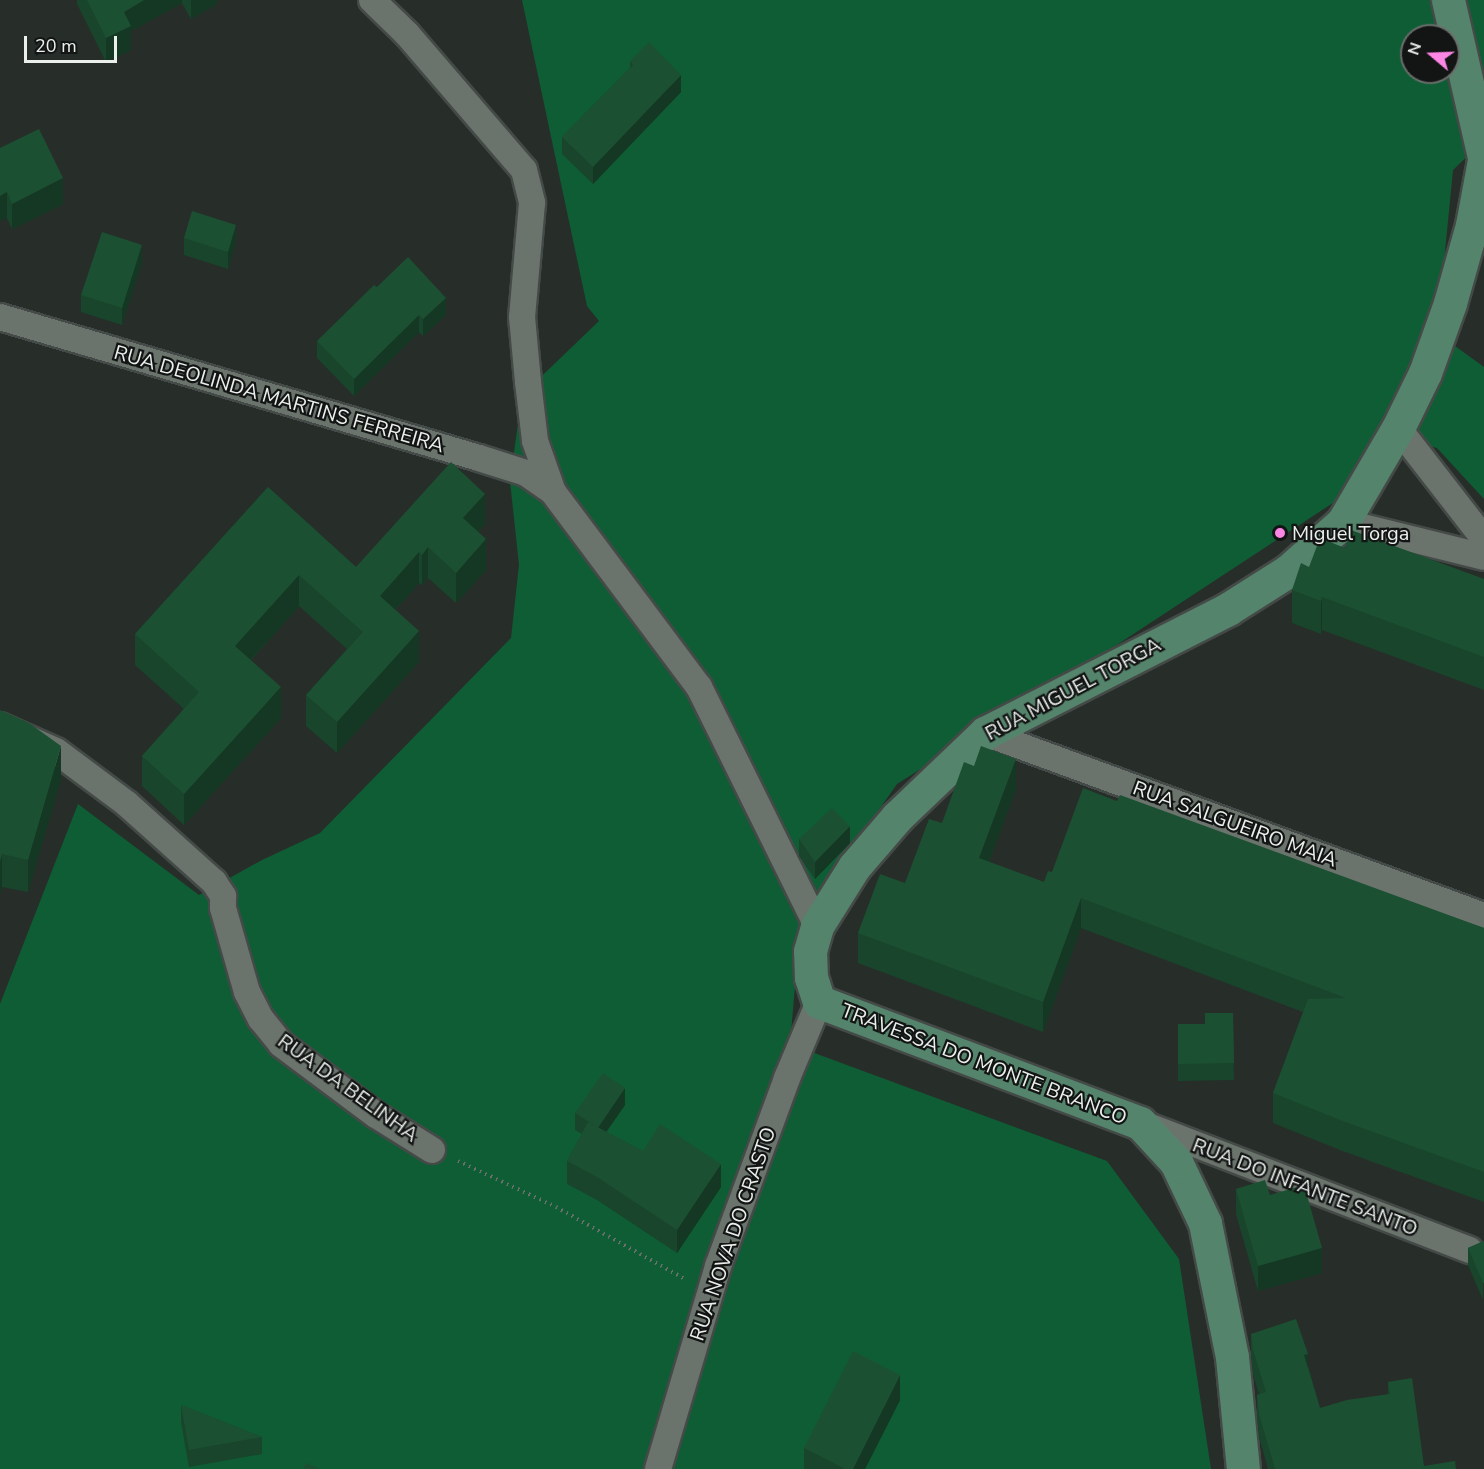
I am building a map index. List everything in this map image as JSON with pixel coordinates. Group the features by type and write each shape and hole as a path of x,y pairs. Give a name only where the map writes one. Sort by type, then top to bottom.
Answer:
{"street":[{"path":"372,0 407,34 524,170 532,203 525,258 522,317 535,441 553,492 699,687 818,926"},
{"path":"1448,0 1484,158"},
{"name":"RUA MIGUEL TORGA","path":"819,1002 811,978 810,951 818,926 854,867 883,834 985,733 1228,609 1288,572 1343,522 1398,428 1425,373 1450,303 1472,225 1484,158"},
{"name":"RUA DEOLINDA MARTINS FERREIRA","path":"0,317 480,458 526,473 553,492"},
{"path":"1398,428 1484,538"},
{"path":"1343,522 1484,557"},
{"name":"RUA DA BELINHA","path":"0,726 56,751 118,797 214,882 223,896 223,908 247,992 261,1019 281,1044 376,1115 432,1150"},
{"name":"RUA SALGUEIRO MAIA","path":"985,733 1484,916"},
{"name":"TRAVESSA DO MONTE BRANCO","path":"819,1002 1140,1123 1176,1162 1205,1223 1232,1357 1243,1469"},
{"name":"RUA NOVA DO CRASTO","path":"658,1469 711,1290 787,1078 819,1002"},
{"name":"RUA DO INFANTE SANTO","path":"1140,1123 1470,1250"}],"path":[{"name":"RUA DA BELINHA","path":"432,1150 535,1197 631,1251 711,1290"}],"green space":[{"path":"522,0 1484,0 1484,140 1453,170 1437,333 1484,367 1484,499 1437,448 1378,433 1342,497 1109,650 897,784 826,885 796,975 790,1044 1107,1161 1179,1259 1211,1469 0,1469 0,1004 78,804 199,895 262,860 320,833 511,638 519,565 510,481 522,395 599,321 587,306"}],"building":[{"path":"87,0 144,0 124,12 131,26 106,38"},
{"path":"649,42 681,75 593,167 562,137 633,65 630,61"},
{"path":"39,129 63,178 12,204 7,192 0,196 0,148"},
{"path":"192,211 236,225 228,252 184,238"},
{"path":"102,232 142,245 122,308 81,295"},
{"path":"408,257 446,298 423,319 419,315 354,379 317,341 374,285 377,287"},
{"path":"451,462 485,494 463,518 486,539 456,573 428,547 422,555 419,552 380,596 419,631 337,722 306,695 363,632 299,575 235,646 281,687 184,794 142,756 199,692 135,634 268,487 356,567"},
{"path":"1351,530 1484,579 1484,657 1322,597 1321,601 1292,590 1301,563 1309,567 1320,538 1345,548"},
{"path":"0,710 29,723 61,746 28,860 2,854 0,862"},
{"path":"981,746 1016,759 979,858 1044,882 1048,871 1052,872 1083,788 1117,801 1120,795 1484,928 1484,1172 1273,1093 1308,999 1346,998 1081,898 1043,1002 858,933 880,874 905,883 929,819 942,823 964,762 974,766"},
{"path":"832,808 850,826 815,862 799,839"},
{"path":"1205,1013 1233,1013 1234,1063 1178,1064 1178,1024 1205,1024"},
{"path":"603,1073 625,1088 598,1128 575,1113"},
{"path":"588,1122 643,1151 660,1124 721,1164 677,1230 597,1177 567,1161"},
{"path":"1265,1180 1270,1195 1304,1185 1322,1248 1258,1266 1236,1189"},
{"path":"1484,1241 1484,1283 1483,1283 1468,1248"},
{"path":"1296,1319 1308,1354 1304,1355 1320,1408 1347,1400 1390,1394 1388,1382 1412,1378 1424,1466 1455,1461 1456,1469 1275,1469 1259,1414 1257,1395 1266,1392 1253,1350 1251,1334"},
{"path":"853,1351 900,1375 853,1469 845,1469 804,1448"},
{"path":"181,1405 262,1437 189,1450"},
{"path":"306,1463 320,1469 303,1469"}],"place":[{"name":"Miguel Torga","path":"1280,533"}]}
